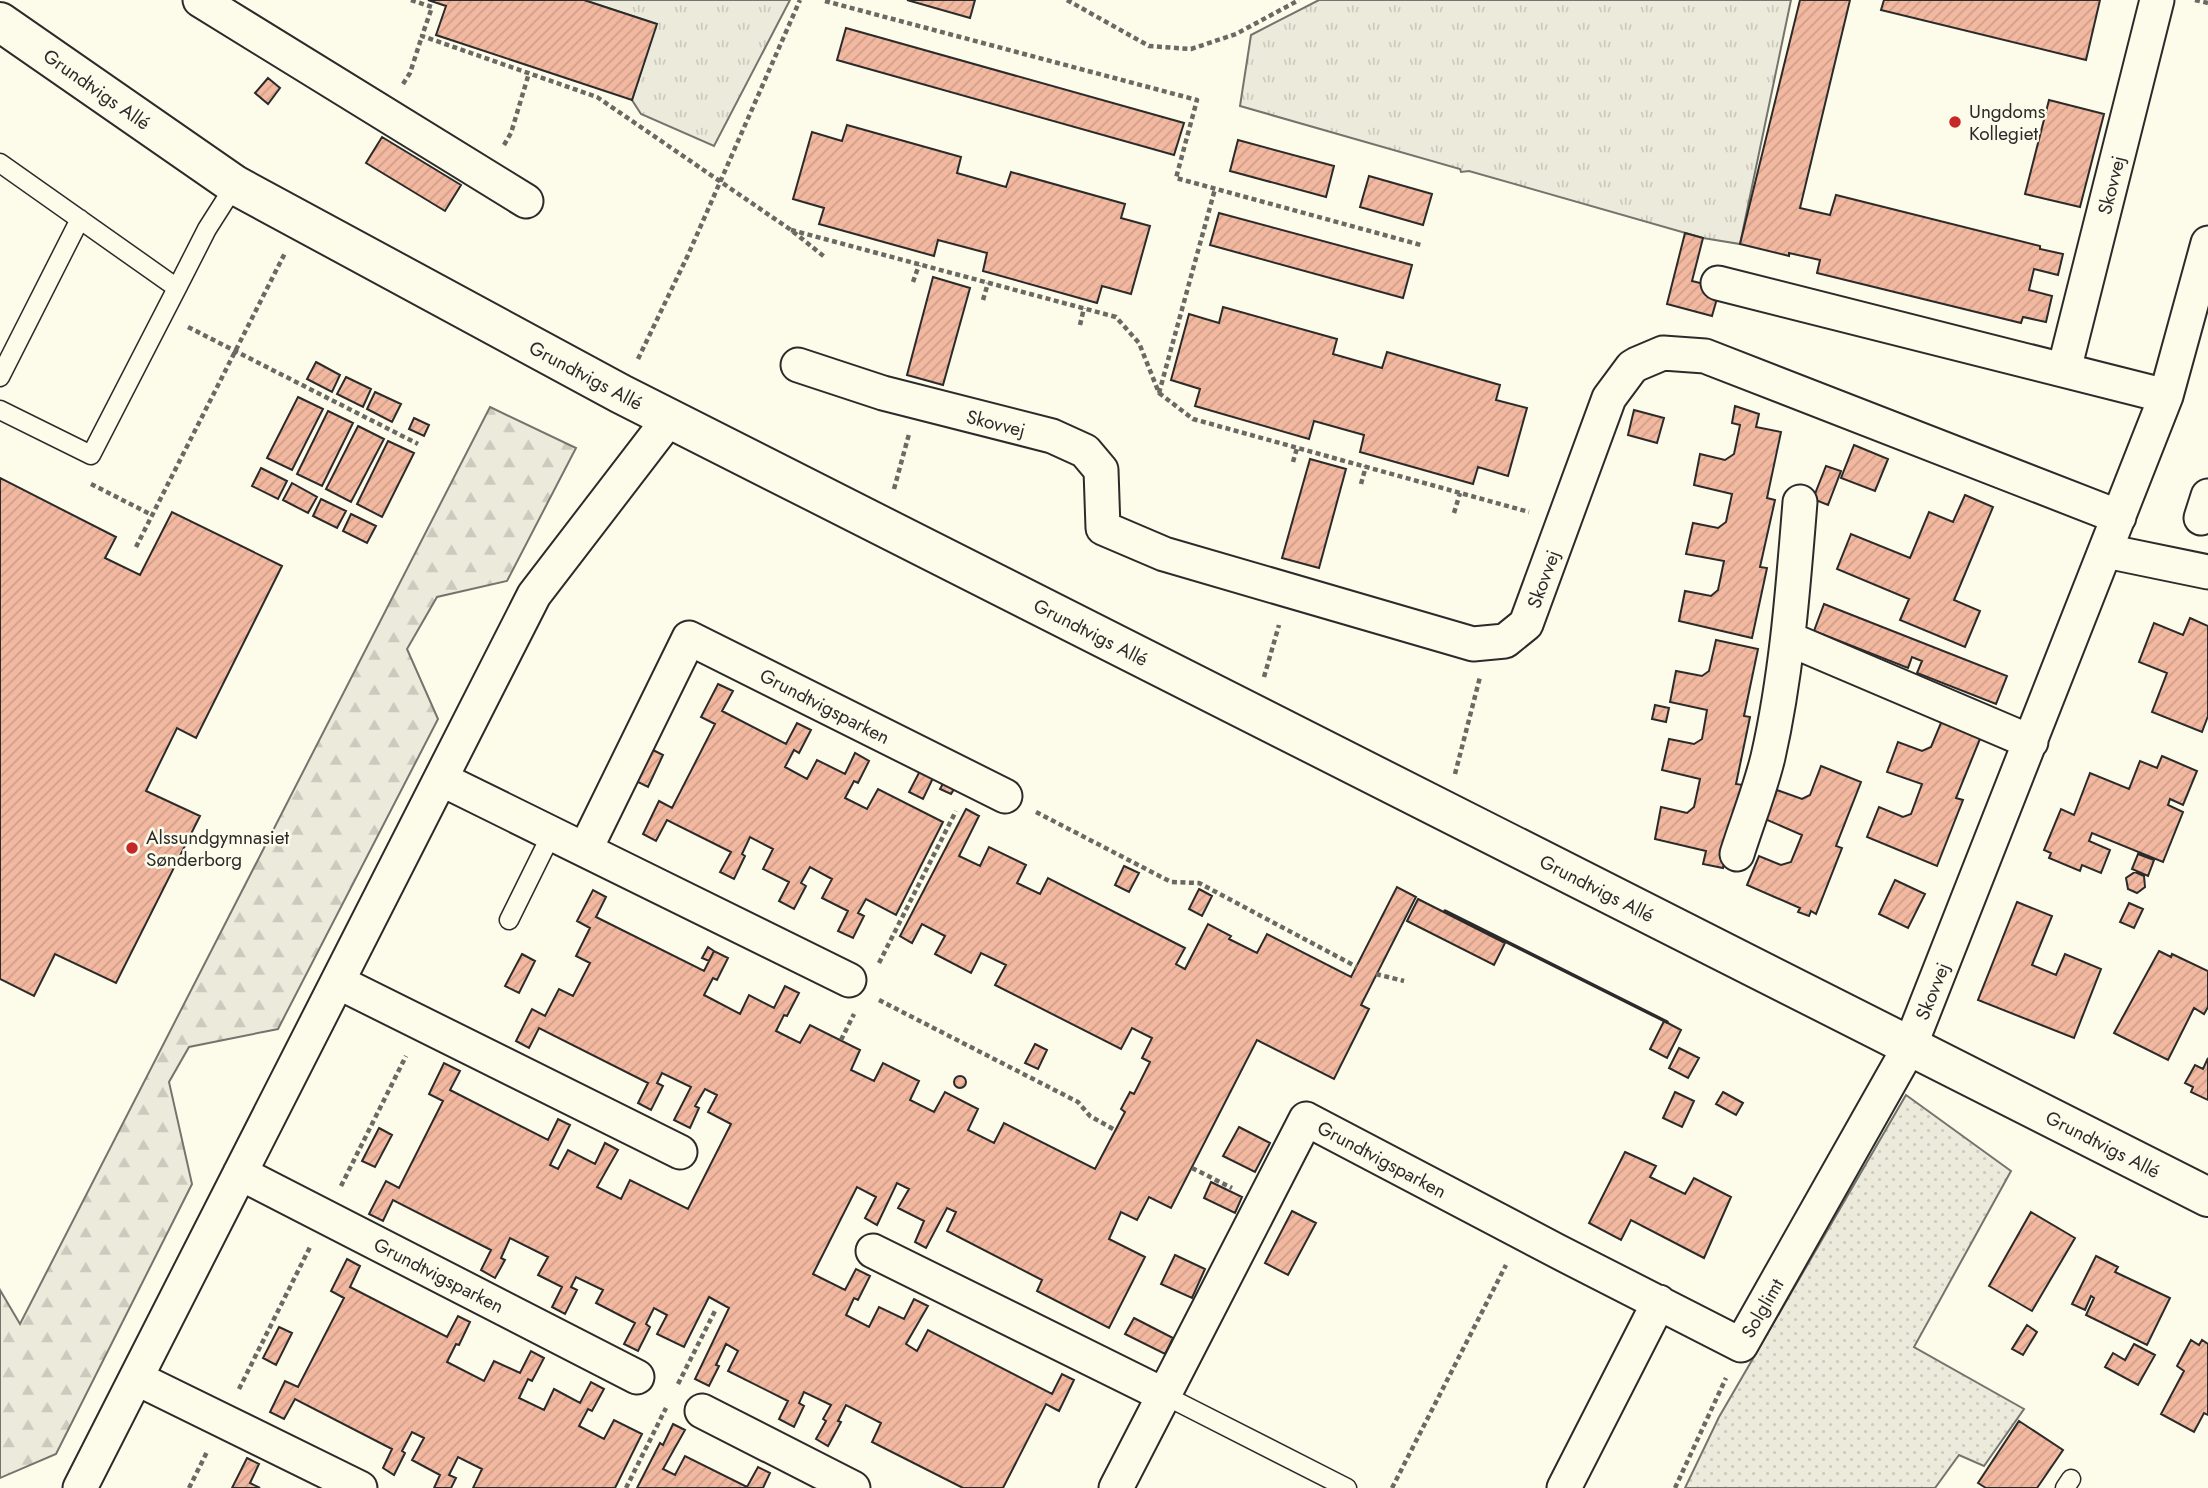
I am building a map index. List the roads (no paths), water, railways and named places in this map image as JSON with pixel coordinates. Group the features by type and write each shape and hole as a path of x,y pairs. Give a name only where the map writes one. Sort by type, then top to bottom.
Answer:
{"street":[{"path":"200,0 526,201"},
{"name":"Skovvej","path":"2064,370 2157,0"},
{"name":"Grundtvigs Allé","path":"0,22 235,185 621,394 2208,1197"},
{"name":"Skovvej","path":"1910,1046 2166,396 2208,243"},
{"path":"1718,283 2166,396"},
{"name":"Skovvej","path":"797,365 918,402 1052,436 1085,451 1101,470 1103,528 1164,554 1473,644 1505,641 1526,624 1609,398 1632,367 1663,353 1705,356 2119,517"},
{"path":"80,1488 534,595 670,419"},
{"path":"1737,854 1767,759 1789,639 1800,502"},
{"path":"2106,551 2208,572"},
{"name":"Grundtvigsparken","path":"585,850 689,638 1004,796"},
{"path":"1789,639 2031,742"},
{"path":"441,779 857,986"},
{"path":"338,982 680,1152"},
{"name":"Solglimt","path":"1658,1302 1741,1345 1910,1046"},
{"name":"Grundtvigsparken","path":"1116,1488 1306,1119 1658,1302"},
{"name":"Grundtvigsparken","path":"240,1173 637,1377"},
{"path":"873,1251 1164,1395"},
{"path":"1564,1488 1658,1302"},
{"path":"136,1378 360,1488"},
{"path":"702,1411 853,1488"}],"lane":[{"path":"0,163 177,288"},
{"path":"0,410 91,455 207,229 235,185"},
{"path":"0,377 80,219"},
{"path":"509,920 552,833"},
{"path":"1164,1395 1347,1488"}],"place":[{"name":"Ungdoms Kollegiet","path":"1955,122"},
{"name":"Alssundgymnasiet Sønderborg","path":"132,848"}]}
